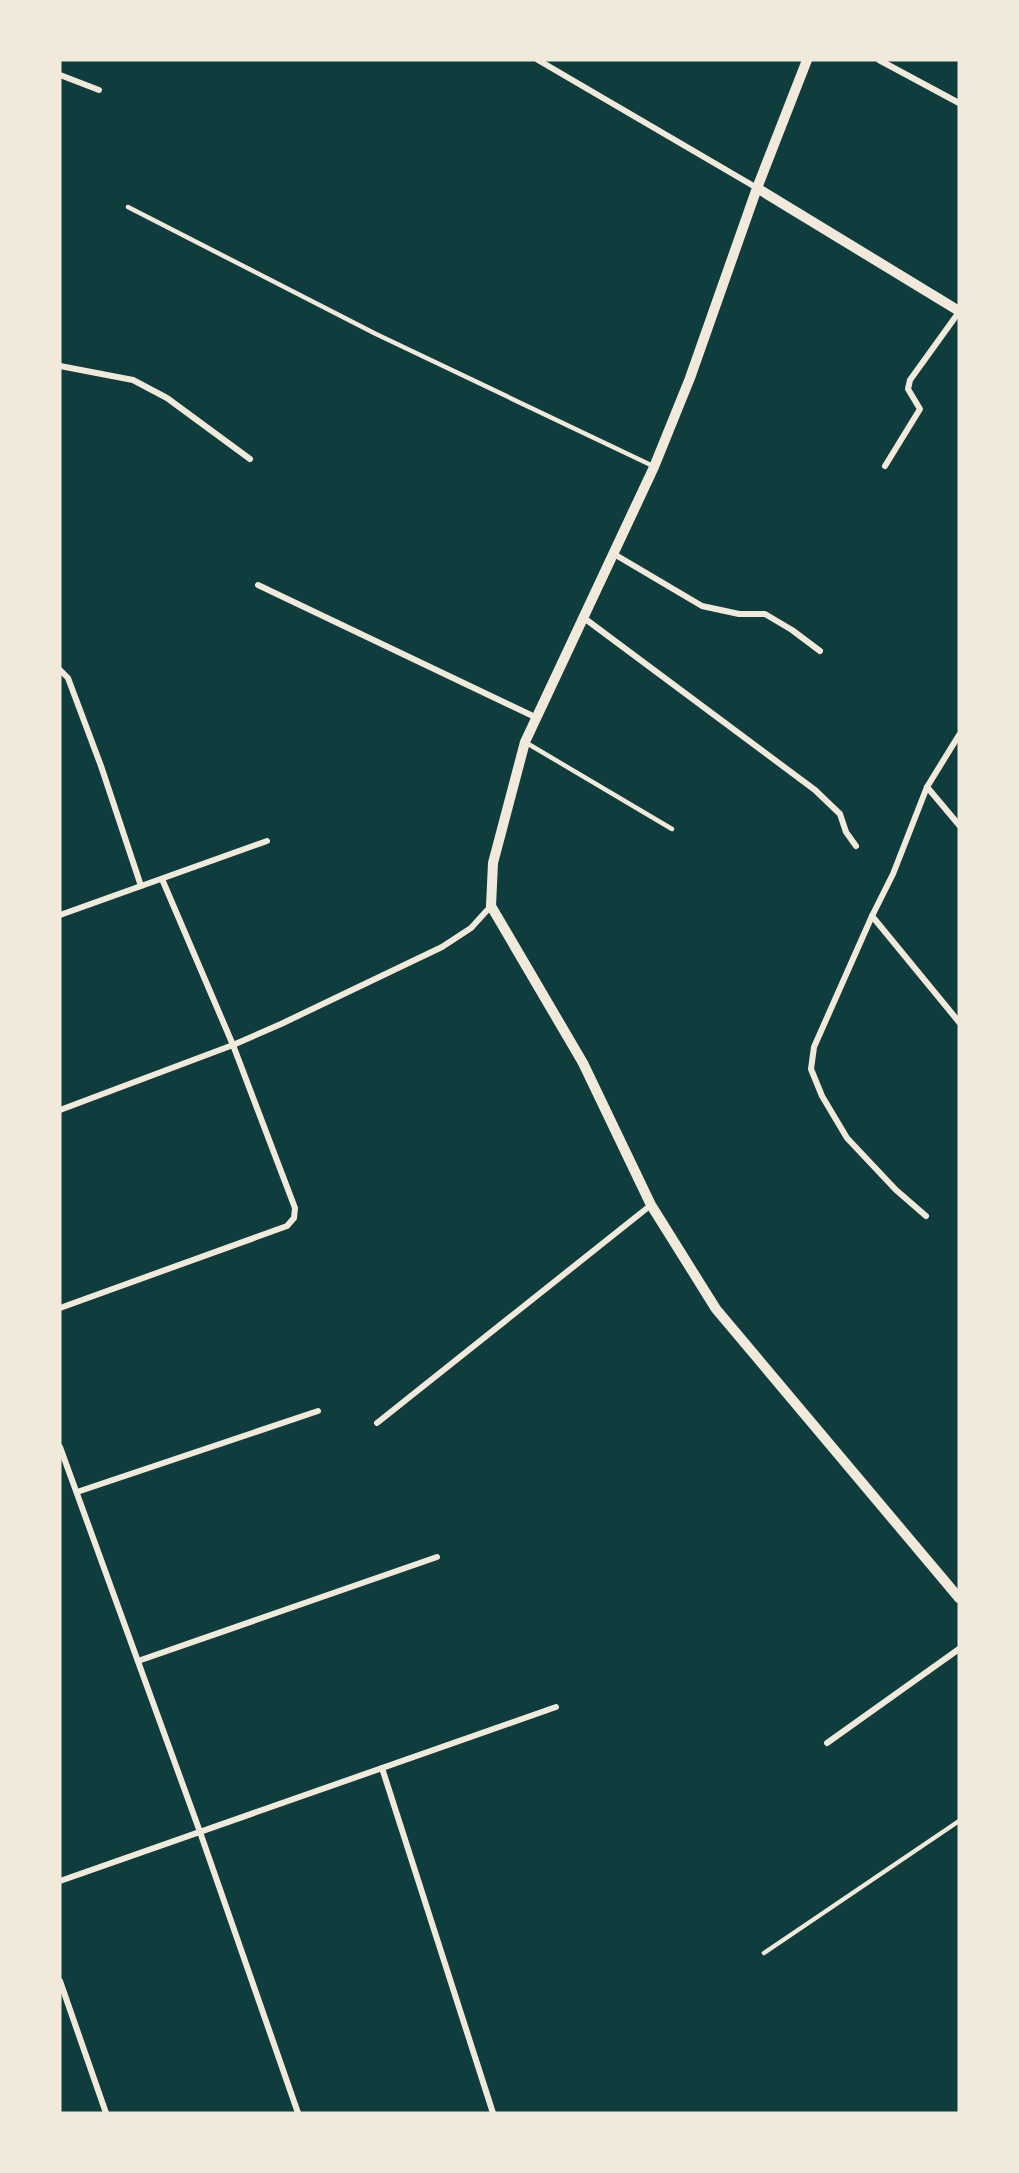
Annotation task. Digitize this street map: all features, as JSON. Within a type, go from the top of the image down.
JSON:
[{"type":"street","points":[[538,60],[757,188],[959,312],[910,380],[908,389],[920,410],[885,466]]},
{"type":"street","points":[[807,60],[757,188],[690,378],[654,467],[525,742],[493,863],[491,906],[583,1063],[651,1205],[716,1309],[959,1598]]},
{"type":"street","points":[[879,60],[959,103]]},
{"type":"street","points":[[60,75],[99,90]]},
{"type":"street","points":[[60,366],[133,380],[167,398],[250,459]]},
{"type":"street","points":[[614,554],[702,606],[739,614],[765,614],[820,651]]},
{"type":"street","points":[[258,585],[535,717]]},
{"type":"street","points":[[584,618],[815,790],[840,814],[846,832],[856,846]]},
{"type":"street","points":[[60,670],[68,678],[101,765],[141,886]]},
{"type":"street","points":[[926,1216],[847,1138],[822,1096],[811,1069],[814,1047],[893,874],[927,787],[959,735]]},
{"type":"street","points":[[927,787],[959,825]]},
{"type":"street","points":[[60,915],[267,842]]},
{"type":"street","points":[[60,1308],[287,1227],[294,1218],[295,1208],[233,1045],[162,879]]},
{"type":"street","points":[[60,1110],[233,1045],[442,947],[471,928],[491,906]]},
{"type":"street","points":[[872,916],[959,1022]]},
{"type":"street","points":[[377,1424],[651,1205]]},
{"type":"street","points":[[76,1492],[318,1411]]},
{"type":"street","points":[[60,1447],[200,1832],[298,2113]]},
{"type":"street","points":[[138,1661],[437,1557]]},
{"type":"street","points":[[826,1743],[959,1648]]},
{"type":"street","points":[[60,1881],[556,1707]]},
{"type":"street","points":[[382,1768],[493,2113]]},
{"type":"street","points":[[60,1981],[106,2113]]},
{"type":"lane","points":[[128,207],[376,334],[654,467]]},
{"type":"lane","points":[[525,742],[672,829]]},
{"type":"lane","points":[[764,1953],[959,1821]]}]
